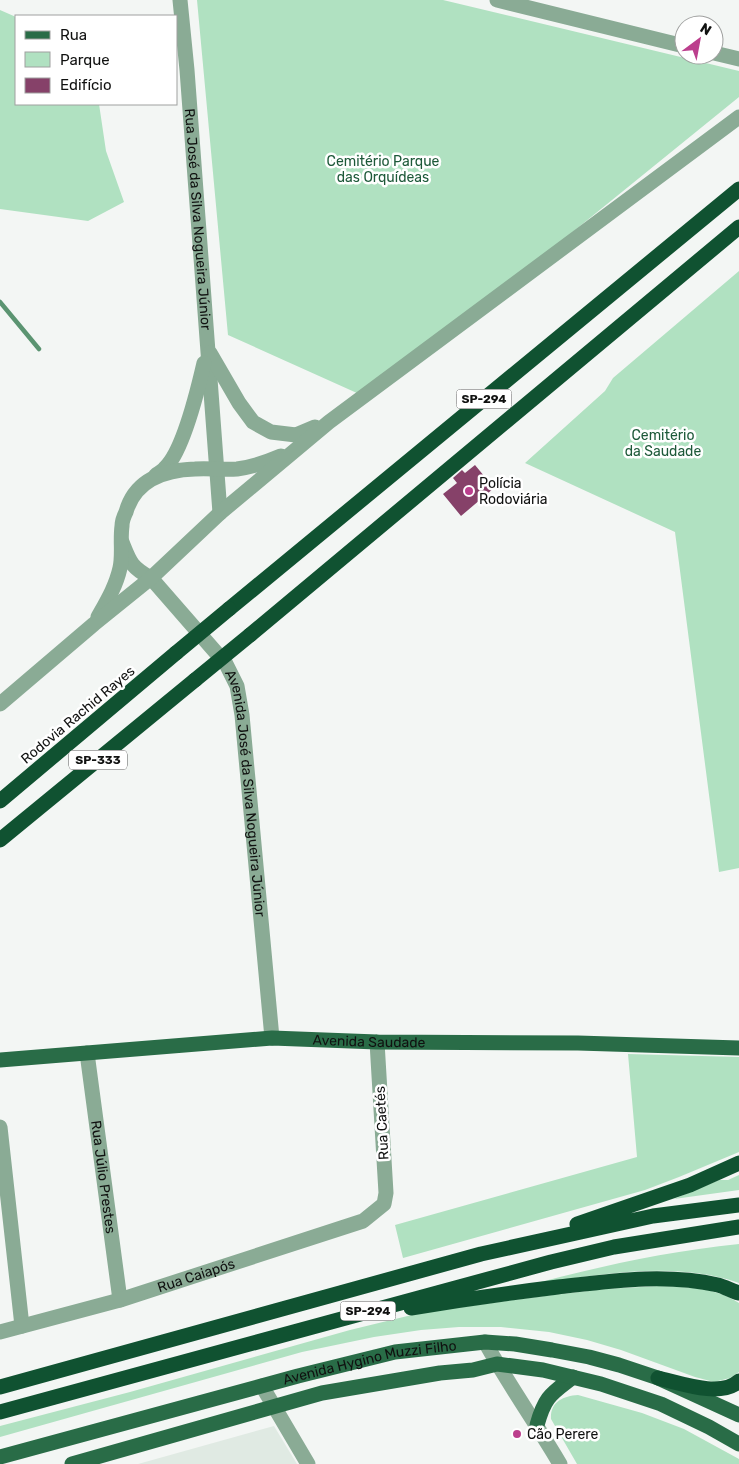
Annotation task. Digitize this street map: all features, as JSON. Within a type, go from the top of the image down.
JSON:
[{"type":"highway","name":"SP-294","points":[[176,653],[739,189]]},
{"type":"highway","name":"SP-294","points":[[196,680],[739,227]]},
{"type":"highway","name":"Rodovia Rachid Rayes","points":[[0,801],[176,653]]},
{"type":"highway","name":"SP-333","points":[[0,840],[196,680]]},
{"type":"highway","points":[[481,1254],[690,1185],[739,1163]]},
{"type":"highway","name":"SP-294","points":[[0,1387],[481,1254],[653,1216],[739,1204]]},
{"type":"highway","name":"SP-294","points":[[0,1412],[551,1262],[614,1247],[739,1227]]},
{"type":"highway","points":[[323,1323],[486,1296],[622,1280],[686,1280],[719,1286],[739,1293]]},
{"type":"highway","points":[[658,1378],[705,1388],[720,1389],[736,1384],[739,1381]]},
{"type":"main road","name":"Avenida Saudade","points":[[0,1060],[272,1038],[377,1042],[578,1043],[739,1048]]},
{"type":"main road","name":"Avenida Hygino Muzzi Filho","points":[[0,1458],[262,1386],[395,1352],[485,1342],[515,1344],[589,1357],[619,1365],[658,1378],[739,1415]]},
{"type":"main road","name":"Avenida Hygino Muzzi Filho","points":[[72,1464],[322,1393],[440,1373],[473,1370],[497,1364],[543,1370],[601,1384],[661,1404],[709,1426],[739,1444]]},
{"type":"main road","points":[[537,1425],[542,1407],[550,1395],[573,1377]]},
{"type":"street","name":"Rua José da Silva Nogueira Júnior","points":[[180,0],[188,70],[215,469],[220,513]]},
{"type":"street","points":[[497,0],[674,44]]},
{"type":"street","points":[[724,55],[739,59]]},
{"type":"street","points":[[0,704],[151,578],[220,513],[329,422],[739,117]]},
{"type":"street","name":"Rua José da Silva Nogueira Júnior","points":[[94,624],[112,592],[120,568],[122,525],[128,503],[133,495],[150,479],[166,468],[174,455],[190,414],[208,350]]},
{"type":"street","points":[[208,350],[239,403],[254,422],[271,432],[296,435],[329,422]]},
{"type":"street","points":[[150,479],[177,471],[194,469],[236,469],[266,462],[292,452]]},
{"type":"street","name":"Avenida José da Silva Nogueira Júnior","points":[[122,542],[131,564],[138,571],[151,578],[226,664],[237,686],[272,1038]]},
{"type":"street","name":"Rua Caetés","points":[[377,1042],[386,1193],[384,1204]]},
{"type":"street","name":"Rua Júlio Prestes","points":[[86,1053],[120,1300]]},
{"type":"street","points":[[0,1127],[22,1326]]},
{"type":"street","name":"Rua Caiapós","points":[[0,1332],[120,1300],[363,1221],[384,1204]]},
{"type":"street","points":[[485,1342],[560,1464]]},
{"type":"street","points":[[262,1386],[308,1464]]},
{"type":"shaded area","points":[[274,1426],[297,1464],[138,1464]]},
{"type":"green space","name":"Cemitério Parque das Orquídeas","points":[[197,0],[443,0],[674,55],[674,65],[714,65],[739,71],[739,97],[368,398],[228,335]]},
{"type":"green space","points":[[0,10],[15,17],[15,105],[99,105],[106,151],[124,202],[88,221],[0,209]]},
{"type":"green space","name":"Cemitério da Saudade","points":[[739,271],[739,868],[719,872],[675,532],[525,463],[605,391],[613,378]]},
{"type":"green space","points":[[628,1054],[739,1057],[739,1152],[645,1190],[403,1258],[395,1225],[637,1157]]},
{"type":"green space","points":[[739,1175],[739,1190],[674,1199],[719,1180],[728,1180]]},
{"type":"green space","points":[[739,1244],[739,1283],[714,1276],[662,1271],[610,1274],[533,1284],[635,1260]]},
{"type":"green space","points":[[659,1286],[710,1291],[739,1303],[739,1372],[730,1378],[714,1382],[621,1350],[549,1332],[501,1327],[459,1327],[421,1330],[374,1337],[302,1352],[0,1437],[0,1426],[130,1392],[350,1330],[424,1312],[605,1289]]},
{"type":"green space","points":[[578,1395],[642,1413],[684,1429],[739,1459],[739,1464],[577,1464],[551,1419],[551,1413],[558,1401]]},
{"type":"building","name":"Polícia Rodoviária","points":[[475,465],[494,488],[461,516],[443,494],[457,483],[453,478],[462,470],[465,473]]},
{"type":"waterway","points":[[0,302],[39,349]]},
{"type":"place","name":"Polícia Rodoviária","points":[[469,491]]},
{"type":"place","name":"Cão Perere","points":[[517,1434]]}]
